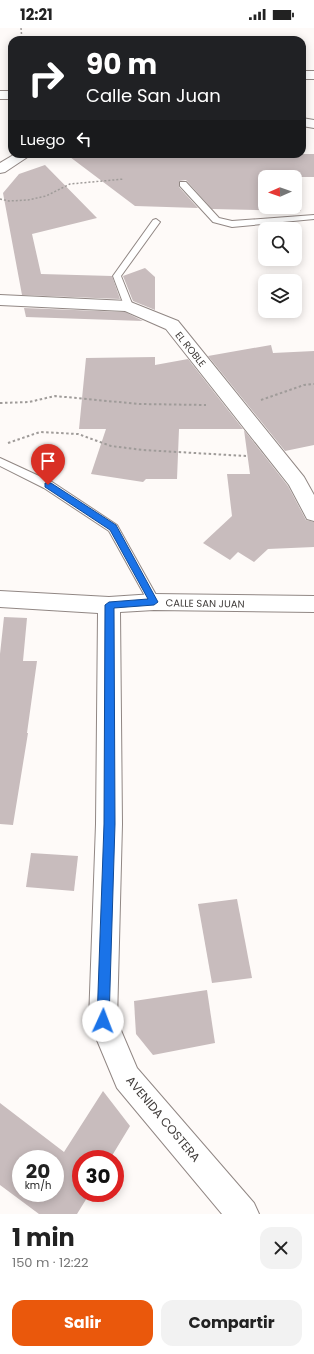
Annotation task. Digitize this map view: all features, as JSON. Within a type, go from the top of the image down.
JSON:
[{"type":"street","points":[[0,169],[18,158]]},
{"type":"street","name":"EL ROBLE","points":[[0,300],[128,306],[172,325],[297,482],[314,514]]},
{"type":"street","name":"CALLE SAN JUAN","points":[[0,599],[109,605],[154,602],[314,604]]},
{"type":"street","name":"AVENIDA COSTERA","points":[[109,605],[109,824],[103,1021],[127,1078],[243,1214]]},
{"type":"lane","points":[[182,184],[216,220],[232,224],[314,217]]},
{"type":"lane","points":[[128,306],[117,276],[156,222]]},
{"type":"lane","points":[[0,462],[48,485],[113,528],[154,602]]},
{"type":"path","points":[[0,199],[9,201],[28,200],[46,196],[70,184],[124,179]]},
{"type":"path","points":[[0,403],[29,402],[55,396],[179,406],[236,405],[250,403],[304,385],[314,384]]},
{"type":"path","points":[[5,444],[40,432],[78,434],[111,446],[143,450],[239,456],[277,456]]},
{"type":"building","points":[[306,154],[314,154],[314,177],[302,177],[302,170],[258,170],[258,210],[212,209],[186,180],[179,181],[179,187],[198,208],[135,206],[71,158],[306,158]]},
{"type":"building","points":[[45,165],[97,218],[32,234],[41,274],[112,276],[120,299],[22,295],[3,193],[19,174]]},
{"type":"building","points":[[145,268],[155,277],[155,310],[133,301],[123,276]]},
{"type":"building","points":[[24,308],[125,312],[143,321],[26,317]]},
{"type":"building","points":[[271,345],[273,353],[314,351],[314,445],[285,451],[208,356]]},
{"type":"building","points":[[155,357],[155,365],[188,359],[243,429],[179,429],[177,479],[146,479],[143,482],[91,474],[106,429],[79,429],[86,358]]},
{"type":"building","points":[[244,430],[288,486],[306,520],[314,522],[314,547],[268,549],[254,562],[238,552],[230,560],[203,543],[232,516],[227,474],[250,474]]},
{"type":"building","points":[[4,617],[27,618],[23,661],[37,661],[28,733],[13,825],[0,824],[0,654]]},
{"type":"building","points":[[31,853],[78,856],[74,891],[26,887]]},
{"type":"building","points":[[237,899],[252,978],[212,983],[198,904]]},
{"type":"building","points":[[207,990],[215,1043],[153,1055],[136,1034],[134,1001]]},
{"type":"building","points":[[103,1091],[130,1126],[115,1150],[72,1150],[72,1202],[84,1202],[77,1214],[39,1214],[23,1202],[64,1202],[64,1152]]},
{"type":"building","points":[[0,1103],[61,1150],[12,1150],[12,1194],[0,1185]]},
{"type":"route","points":[[48,485],[113,528],[154,602],[109,605],[109,824],[103,1021]]}]
